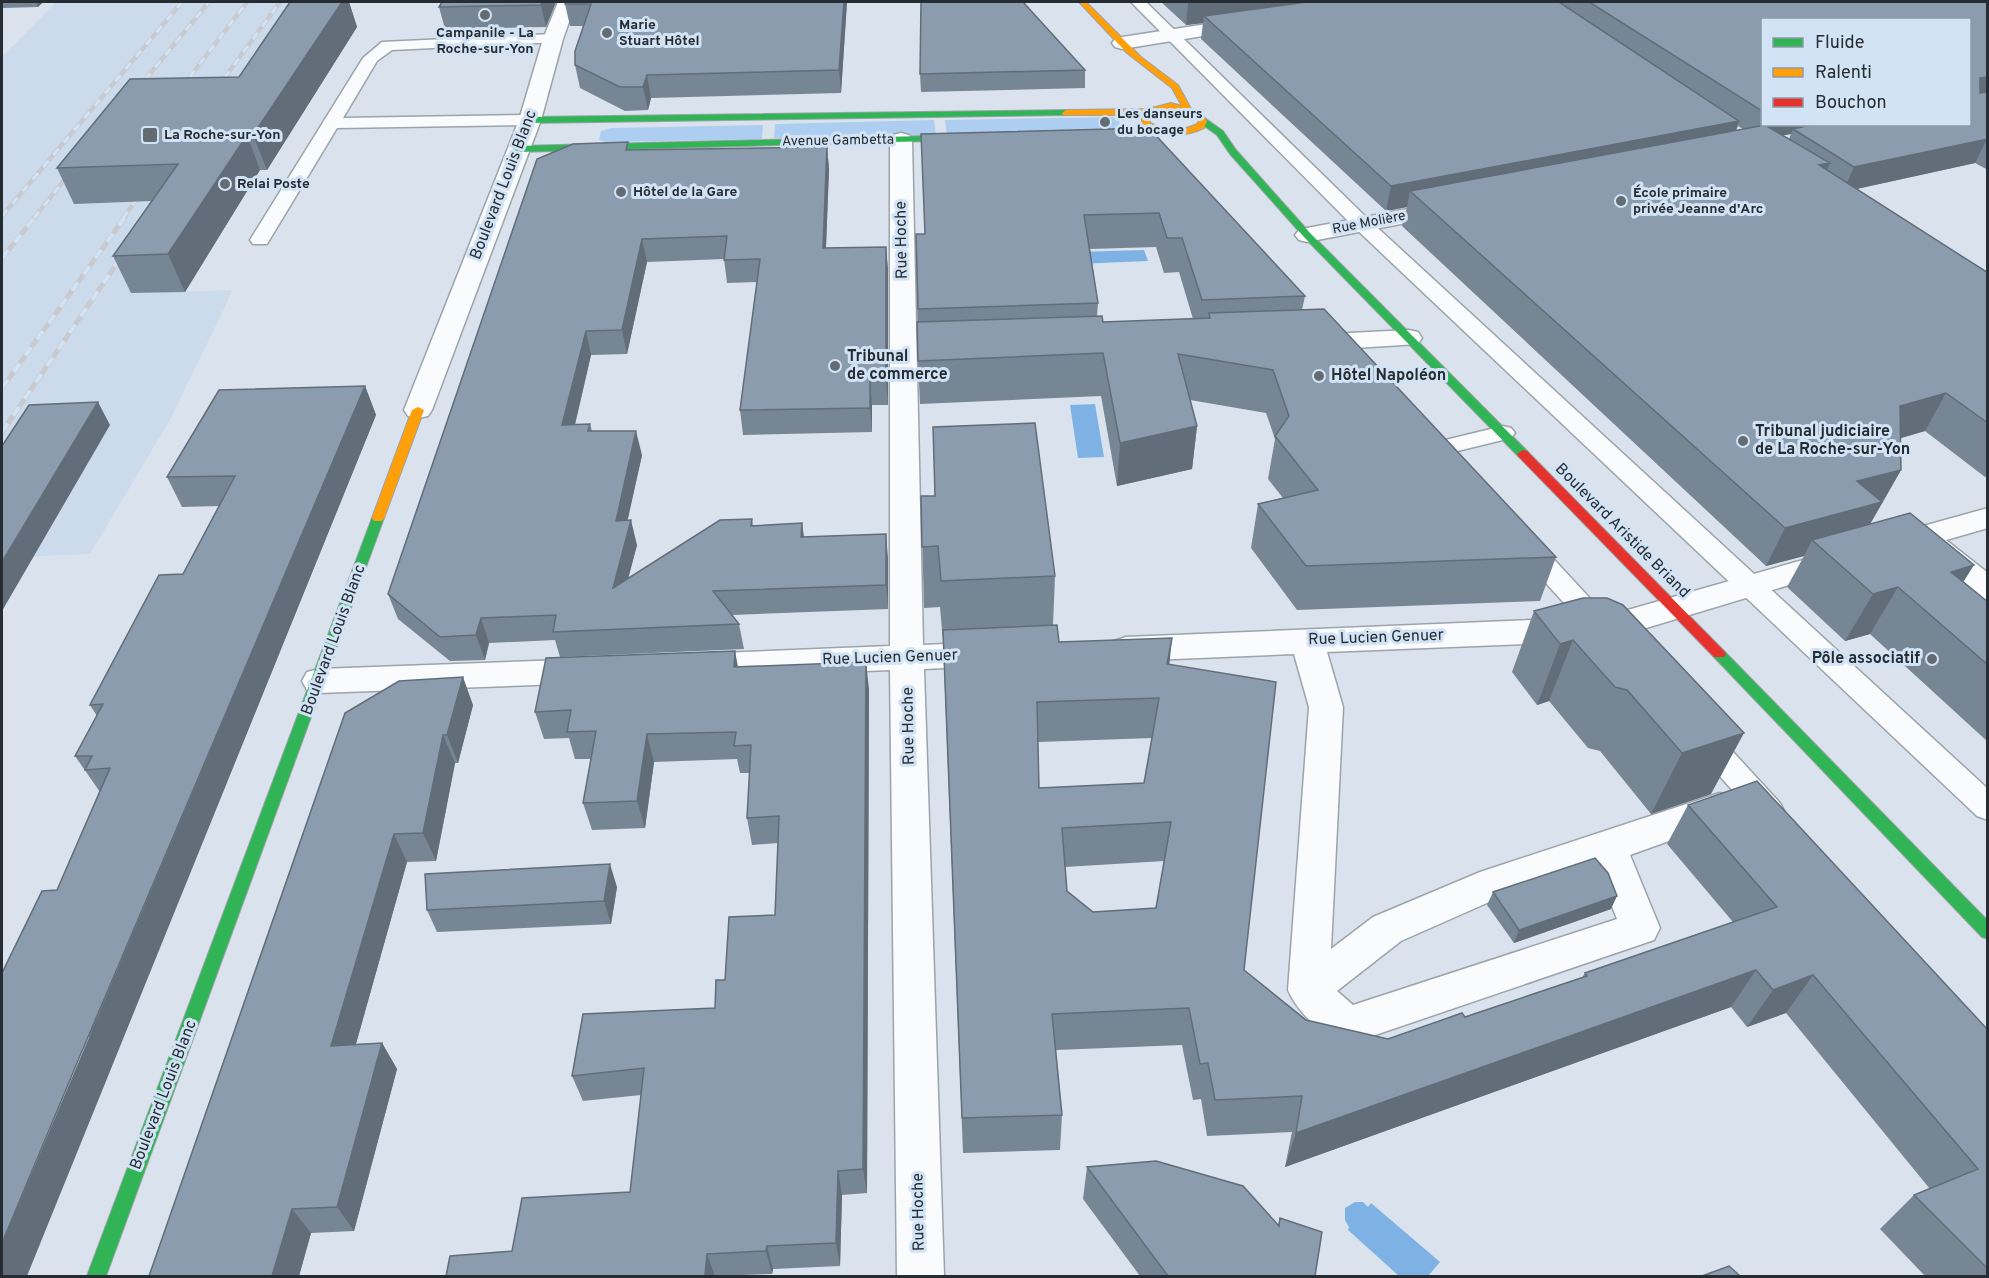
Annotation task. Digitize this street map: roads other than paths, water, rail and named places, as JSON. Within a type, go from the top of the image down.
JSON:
[{"type":"street","name":"Boulevard Louis Blanc","points":[[96,1276],[418,410],[530,120],[553,39],[567,2]]},
{"type":"street","points":[[1082,2],[1147,66],[1168,78],[1181,92],[1188,109]]},
{"type":"street","points":[[1122,43],[1269,21]]},
{"type":"street","points":[[1147,66],[1151,110],[1144,115],[1146,124],[1144,133],[1178,133],[1196,129],[1203,122]]},
{"type":"street","name":"Avenue Gambetta","points":[[530,120],[1151,110],[1171,106],[1188,109]]},
{"type":"street","name":"Boulevard Aristide Briand","points":[[1188,109],[1197,113],[1203,122],[1220,133],[1233,152],[1307,235],[1674,607],[1988,932]]},
{"type":"street","points":[[1178,133],[1233,152]]},
{"type":"street","name":"Avenue Gambetta","points":[[517,149],[981,138]]},
{"type":"street","name":"Rue Hoche","points":[[901,140],[915,354],[907,658],[921,1276]]},
{"type":"street","name":"Rue Molière","points":[[1307,235],[1468,204]]},
{"type":"street","points":[[1290,343],[1330,333],[1409,338]]},
{"type":"street","name":"Rue Lucien Genuer","points":[[1095,650],[1603,629],[1746,585],[1988,518]]},
{"type":"street","points":[[1922,537],[1988,590]]},
{"type":"street","points":[[1307,641],[1326,707],[1308,990]]},
{"type":"street","name":"Rue Lucien Genuer","points":[[671,667],[1012,653]]},
{"type":"street","points":[[319,681],[624,669]]},
{"type":"street","points":[[1308,990],[1386,929],[1494,883],[1608,847],[1755,796]]},
{"type":"street","points":[[1308,990],[1346,1026],[1640,928],[1608,847]]},
{"type":"lane","points":[[1138,2],[1362,224],[1746,585],[1988,808]]},
{"type":"lane","points":[[260,240],[371,58],[388,45],[553,39]]},
{"type":"lane","points":[[331,123],[530,120]]},
{"type":"lane","points":[[1144,133],[1160,151]]},
{"type":"lane","points":[[1330,333],[1361,367]]},
{"type":"lane","points":[[1437,449],[1503,433]]},
{"type":"lane","points":[[1508,526],[1625,653]]},
{"type":"lane","points":[[1686,720],[1787,831]]},
{"type":"railway","points":[[2,216],[182,2]]},
{"type":"railway","points":[[135,92],[209,2]]},
{"type":"railway","points":[[180,90],[247,2]]},
{"type":"railway","points":[[215,91],[280,2]]},
{"type":"railway","points":[[34,218],[73,169]]},
{"type":"railway","points":[[123,218],[145,188]]},
{"type":"railway","points":[[2,258],[35,217]]},
{"type":"railway","points":[[2,388],[125,217]]},
{"type":"railway","points":[[2,432],[126,250]]},
{"type":"place","name":"Campanile - La Roche-sur-Yon","points":[[485,15]]},
{"type":"place","name":"Marie Stuart Hôtel","points":[[607,33]]},
{"type":"place","name":"Les danseurs du bocage","points":[[1105,122]]},
{"type":"place","name":"La Roche-sur-Yon","points":[[150,135]]},
{"type":"place","name":"Relai Poste","points":[[225,184]]},
{"type":"place","name":"Hôtel de la Gare","points":[[621,192]]},
{"type":"place","name":"École primaire privée Jeanne d'Arc","points":[[1621,201]]},
{"type":"place","name":"Tribunal de commerce","points":[[835,366]]},
{"type":"place","name":"Hôtel Napoléon","points":[[1319,376]]},
{"type":"place","name":"Tribunal judiciaire de La Roche-sur-Yon","points":[[1743,441]]},
{"type":"place","name":"Pôle associatif","points":[[1932,659]]}]
